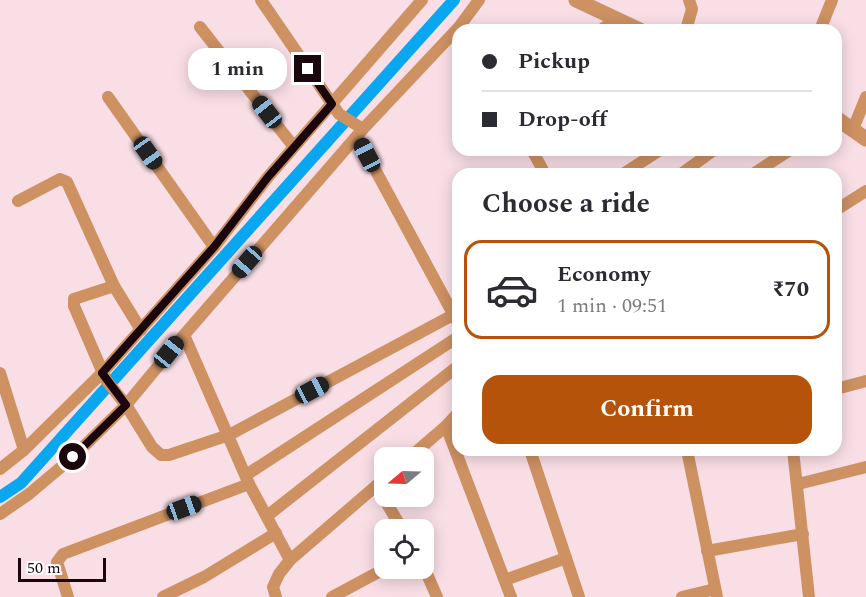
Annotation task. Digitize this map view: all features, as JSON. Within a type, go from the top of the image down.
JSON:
[{"type":"street","points":[[261,0],[339,114],[358,130],[452,313]]},
{"type":"street","points":[[0,469],[104,377],[141,330],[214,247],[268,177],[422,0]]},
{"type":"street","points":[[463,24],[478,0]]},
{"type":"street","points":[[576,0],[625,24]]},
{"type":"street","points":[[688,24],[692,9],[689,0]]},
{"type":"street","points":[[822,24],[832,0]]},
{"type":"street","points":[[609,24],[615,20]]},
{"type":"street","points":[[200,27],[294,147]]},
{"type":"street","points":[[0,514],[29,494],[73,457],[184,334],[358,130],[452,36]]},
{"type":"street","points":[[108,97],[214,247]]},
{"type":"street","points":[[853,129],[866,97]]},
{"type":"street","points":[[842,123],[866,139]]},
{"type":"street","points":[[632,168],[651,156]]},
{"type":"street","points":[[689,168],[706,156]]},
{"type":"street","points":[[762,168],[781,156]]},
{"type":"street","points":[[18,201],[60,179],[67,182],[114,286],[141,330]]},
{"type":"street","points":[[842,206],[866,191]]},
{"type":"street","points":[[114,286],[74,299],[74,306],[104,377],[152,447],[160,455],[169,455],[229,435],[452,321]]},
{"type":"street","points":[[184,334],[248,479],[290,560]]},
{"type":"street","points":[[68,597],[57,562],[63,554],[248,479],[452,341]]},
{"type":"street","points":[[267,516],[452,371]]},
{"type":"street","points":[[0,373],[24,450]]},
{"type":"street","points":[[842,387],[866,381]]},
{"type":"street","points":[[422,447],[452,419]]},
{"type":"street","points":[[446,426],[452,442]]},
{"type":"street","points":[[457,456],[511,597]]},
{"type":"street","points":[[532,456],[579,597]]},
{"type":"street","points":[[682,597],[716,593],[688,456]]},
{"type":"street","points":[[794,456],[809,597]]},
{"type":"street","points":[[798,484],[866,467]]},
{"type":"street","points":[[276,597],[273,587],[279,574],[290,560],[374,488]]},
{"type":"street","points":[[163,597],[204,577],[276,533]]},
{"type":"street","points":[[707,551],[803,534]]},
{"type":"street","points":[[505,580],[566,558]]},
{"type":"street","points":[[332,597],[374,574]]},
{"type":"street","points":[[429,579],[437,597]]},
{"type":"waterway","points":[[0,497],[21,483],[454,0]]},
{"type":"route","points":[[73,457],[126,405],[102,373],[187,279],[268,177],[332,104],[308,69]]}]
